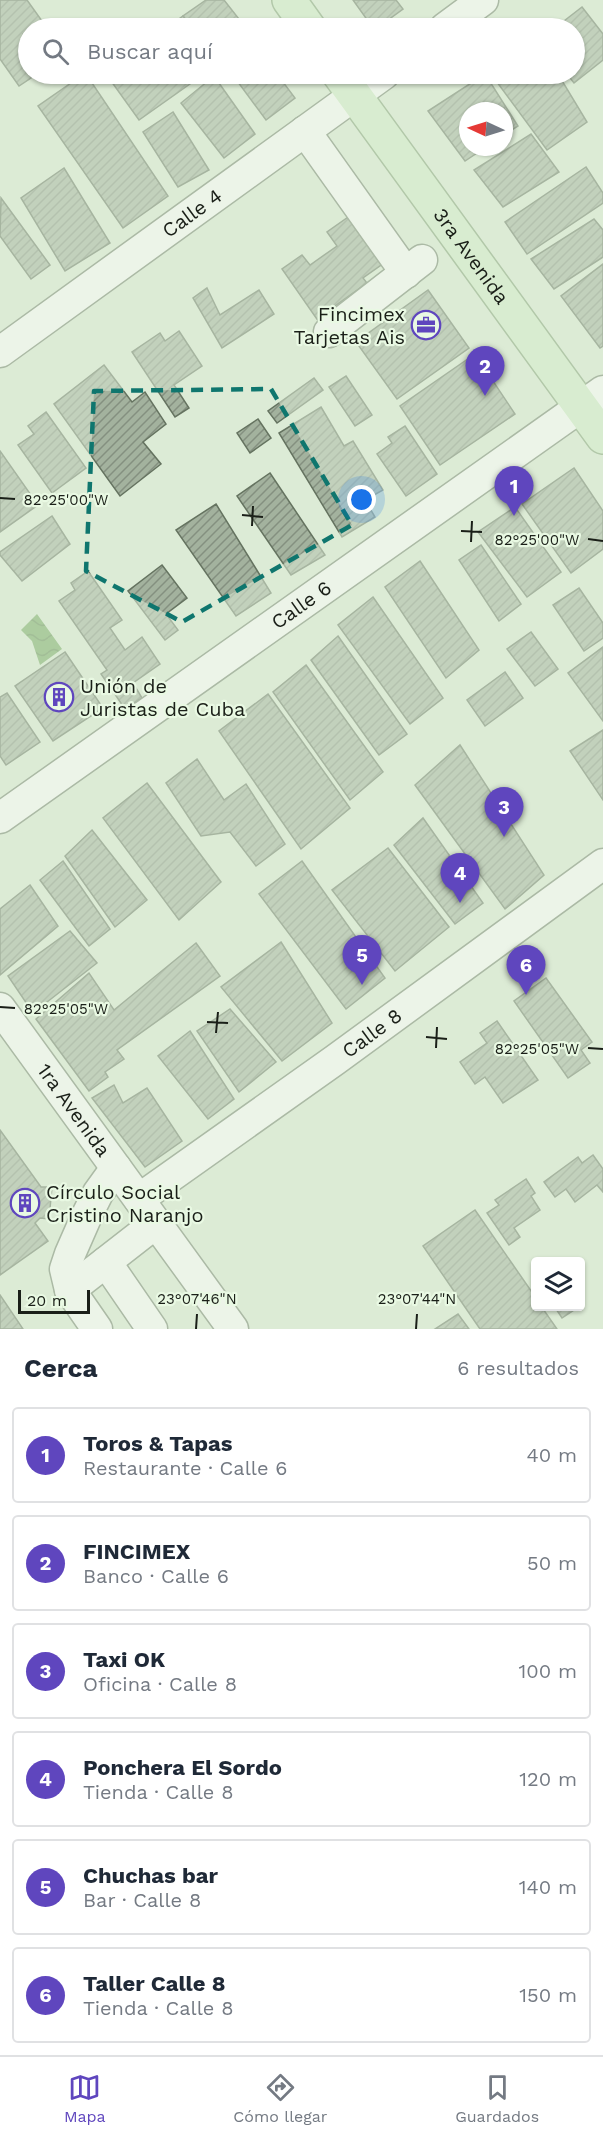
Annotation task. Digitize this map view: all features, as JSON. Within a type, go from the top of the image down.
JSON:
[{"type":"main road","points":[[289,0],[302,18]]},
{"type":"main road","name":"3ra Avenida","points":[[346,85],[592,399],[603,437]]},
{"type":"street","points":[[459,18],[483,0]]},
{"type":"street","name":"Calle 4","points":[[0,352],[305,131],[346,85]]},
{"type":"street","points":[[305,131],[414,266],[329,332]]},
{"type":"street","name":"Calle 6","points":[[0,818],[592,399]]},
{"type":"street","name":"Calle 8","points":[[70,1290],[106,1262],[148,1211],[335,1060],[603,864]]},
{"type":"street","name":"1ra Avenida","points":[[0,1008],[233,1329]]},
{"type":"street","points":[[97,1329],[70,1290],[65,1269],[98,1193],[116,1168]]},
{"type":"street","points":[[106,1262],[152,1329]]},
{"type":"highlighted area","points":[[271,389],[352,525],[182,622],[86,571],[94,391]]},
{"type":"water","points":[[37,614],[62,649],[40,665],[32,641],[21,630]]},
{"type":"building","points":[[0,0],[27,0],[40,18],[18,18],[18,84],[22,84],[19,86],[0,59]]},
{"type":"building","points":[[206,0],[224,0],[238,18],[184,18],[183,16]]},
{"type":"building","points":[[353,0],[396,0],[403,9],[391,18],[366,18]]},
{"type":"building","points":[[582,7],[603,34],[603,60],[585,74],[585,18],[568,18]]},
{"type":"building","points":[[70,84],[93,84],[168,196],[123,228],[38,106]]},
{"type":"building","points":[[113,84],[190,84],[139,120]]},
{"type":"building","points":[[204,84],[220,84],[255,134],[224,158],[181,103]]},
{"type":"building","points":[[239,84],[284,84],[295,98],[266,120]]},
{"type":"building","points":[[470,84],[491,84],[503,102],[459,102],[459,153],[428,111]]},
{"type":"building","points":[[498,84],[564,84],[587,122],[547,150]]},
{"type":"building","points":[[173,112],[209,170],[178,187],[143,132]]},
{"type":"building","points":[[513,118],[518,126],[513,129]]},
{"type":"building","points":[[531,134],[559,172],[503,207],[474,170],[496,156],[513,156],[513,145]]},
{"type":"building","points":[[461,156],[472,156],[465,161]]},
{"type":"building","points":[[586,167],[603,193],[603,203],[527,254],[505,222]]},
{"type":"building","points":[[64,168],[110,243],[65,271],[21,198]]},
{"type":"building","points":[[1,198],[50,265],[31,279],[0,236]]},
{"type":"building","points":[[351,215],[384,263],[363,278],[367,283],[335,306],[339,312],[321,325],[282,269],[302,255],[310,265],[337,246],[327,232]]},
{"type":"building","points":[[594,219],[603,230],[603,257],[554,289],[531,259]]},
{"type":"building","points":[[603,264],[603,346],[600,348],[561,296]]},
{"type":"building","points":[[207,288],[220,315],[259,290],[274,314],[222,348],[193,298]]},
{"type":"building","points":[[428,290],[469,348],[397,399],[356,342]]},
{"type":"building","points":[[179,331],[202,366],[174,385],[189,408],[175,417],[132,352],[160,333],[165,341]]},
{"type":"building","points":[[475,354],[515,414],[440,465],[400,406]]},
{"type":"building","points":[[104,365],[132,402],[145,392],[166,424],[143,442],[161,464],[120,496],[54,404]]},
{"type":"building","points":[[346,376],[372,415],[355,426],[329,387]]},
{"type":"building","points":[[314,378],[323,390],[277,423],[268,411]]},
{"type":"building","points":[[321,407],[344,446],[353,441],[383,490],[365,500],[375,517],[342,537],[279,433]]},
{"type":"building","points":[[46,412],[86,468],[52,493],[18,445],[34,434],[28,426]]},
{"type":"building","points":[[258,419],[271,438],[250,453],[237,433]]},
{"type":"building","points":[[405,426],[437,474],[406,496],[377,454],[392,443],[388,437]]},
{"type":"building","points":[[0,451],[38,505],[0,532]]},
{"type":"building","points":[[574,468],[603,511],[603,549],[571,573],[522,504]]},
{"type":"building","points":[[270,473],[325,555],[291,575],[237,496]]},
{"type":"building","points":[[216,504],[271,593],[236,616],[176,530]]},
{"type":"building","points":[[515,507],[561,572],[527,597],[478,532]]},
{"type":"building","points":[[52,516],[70,544],[22,581],[0,555],[0,552]]},
{"type":"building","points":[[481,545],[521,604],[499,621],[459,560]]},
{"type":"building","points":[[420,561],[479,650],[446,678],[385,587]]},
{"type":"building","points":[[162,565],[187,598],[166,614],[178,630],[165,640],[128,591]]},
{"type":"building","points":[[88,571],[122,620],[110,628],[125,650],[142,637],[160,664],[133,683],[142,698],[125,709],[101,674],[107,670],[59,601],[75,590],[71,583]]},
{"type":"building","points":[[579,588],[603,623],[603,638],[584,651],[553,605]]},
{"type":"building","points":[[373,597],[443,698],[410,724],[338,625]]},
{"type":"building","points":[[531,632],[558,669],[535,686],[507,649]]},
{"type":"building","points":[[338,636],[407,734],[379,755],[311,660]]},
{"type":"building","points":[[603,647],[603,721],[568,673]]},
{"type":"building","name":"Unión de Juristas de Cuba","points":[[65,652],[103,708],[53,741],[15,686]]},
{"type":"building","points":[[306,665],[383,772],[350,800],[273,692]]},
{"type":"building","points":[[505,672],[523,698],[485,726],[467,700]]},
{"type":"building","points":[[7,693],[40,742],[6,765],[0,756],[0,697]]},
{"type":"building","points":[[268,694],[350,808],[301,849],[219,731]]},
{"type":"building","points":[[603,730],[603,800],[570,751]]},
{"type":"building","points":[[460,745],[544,875],[505,909],[415,785]]},
{"type":"building","points":[[197,759],[224,800],[246,784],[285,844],[256,866],[230,832],[201,836],[166,783]]},
{"type":"building","points":[[147,783],[221,882],[179,920],[103,818]]},
{"type":"building","points":[[423,818],[483,903],[455,924],[394,845]]},
{"type":"building","points":[[92,830],[147,900],[115,927],[65,856]]},
{"type":"building","points":[[388,848],[449,927],[395,971],[332,890]]},
{"type":"building","points":[[63,861],[110,929],[89,946],[40,880]]},
{"type":"building","points":[[302,861],[385,978],[346,1009],[259,894]]},
{"type":"building","points":[[30,885],[58,926],[0,975],[0,909]]},
{"type":"building","points":[[70,931],[97,963],[33,1013],[8,976]]},
{"type":"building","points":[[281,942],[332,1023],[282,1061],[221,987]]},
{"type":"building","points":[[196,943],[220,976],[117,1050],[124,1059],[105,1072],[108,1077],[89,1091],[36,1019],[89,973],[114,1010]]},
{"type":"building","points":[[546,978],[592,1042],[581,1050],[590,1063],[568,1078],[514,1001]]},
{"type":"building","points":[[230,1009],[276,1062],[239,1092],[197,1031]]},
{"type":"building","points":[[497,1021],[538,1080],[503,1103],[485,1077],[475,1084],[460,1062],[487,1043],[480,1033]]},
{"type":"building","points":[[190,1031],[234,1099],[208,1119],[158,1056]]},
{"type":"building","points":[[114,1085],[123,1103],[147,1088],[182,1141],[145,1167],[92,1098]]},
{"type":"building","name":"Círculo Social Cristino Naranjo","points":[[0,1130],[41,1187],[52,1187],[49,1219],[40,1218],[35,1223],[48,1241],[0,1275]]},
{"type":"building","points":[[593,1155],[603,1169],[603,1192],[597,1185],[575,1202],[566,1189],[555,1197],[544,1182],[578,1157],[582,1163]]},
{"type":"building","points":[[526,1179],[535,1193],[531,1196],[540,1210],[514,1228],[520,1237],[509,1245],[487,1213],[499,1205],[495,1200]]},
{"type":"building","points":[[475,1210],[531,1291],[531,1311],[544,1311],[557,1329],[480,1329],[423,1246]]},
{"type":"building","points":[[0,1295],[23,1329],[0,1329]]},
{"type":"building","points":[[557,1311],[572,1311],[562,1318]]},
{"type":"building","points":[[458,1314],[469,1329],[435,1329]]},
{"type":"place","name":"Fincimex Tarjetas Ais","points":[[426,325]]},
{"type":"place","name":"FINCIMEX","points":[[485,396]]},
{"type":"place","name":"Toros & Tapas","points":[[514,516]]},
{"type":"place","name":"Unión de Juristas de Cuba","points":[[59,697]]},
{"type":"place","name":"Taxi OK","points":[[504,837]]},
{"type":"place","name":"Ponchera El Sordo","points":[[460,903]]},
{"type":"place","name":"Chuchas bar","points":[[362,985]]},
{"type":"place","name":"Taller Calle 8","points":[[526,995]]},
{"type":"place","name":"Círculo Social Cristino Naranjo","points":[[25,1203]]}]
